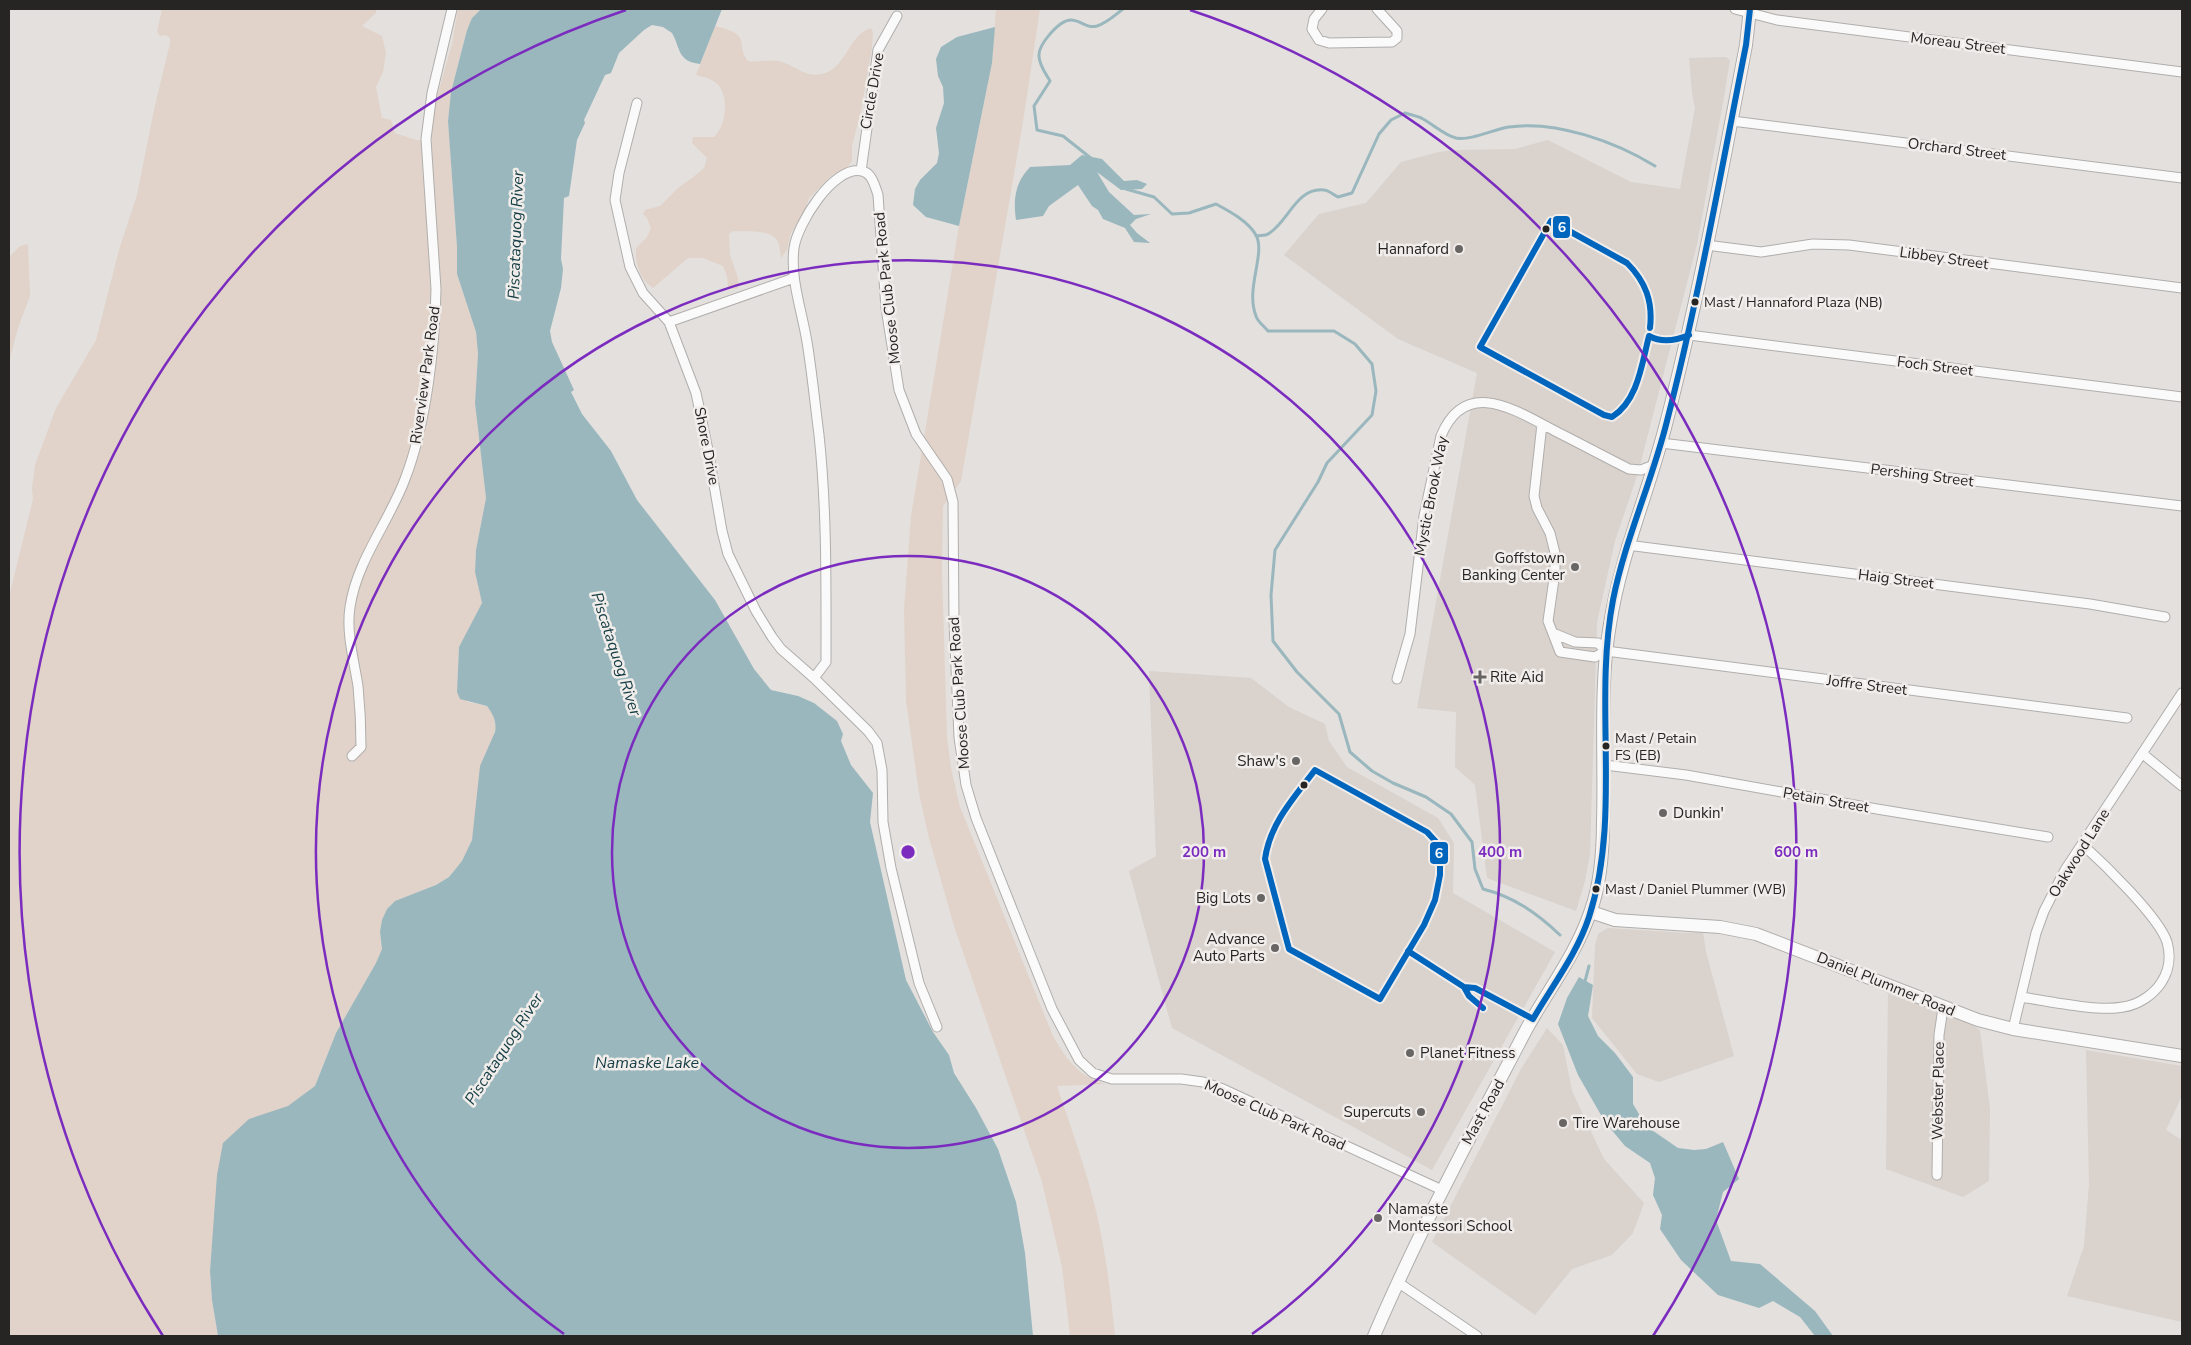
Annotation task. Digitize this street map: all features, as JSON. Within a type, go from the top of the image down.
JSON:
[{"type":"main road","name":"Mast Road","points":[[1374,1336],[1442,1190],[1526,1032],[1575,946],[1591,912],[1601,867],[1603,848],[1606,651],[1613,601],[1627,545],[1661,443],[1688,335],[1732,120],[1750,11]]},
{"type":"main road","name":"Daniel Plummer Road","points":[[1591,912],[1614,920],[1720,927],[1756,934],[1942,1008],[1978,1020],[2012,1029],[2182,1056]]},
{"type":"street","name":"Riverview Park Road","points":[[352,756],[361,747],[360,711],[349,608],[358,574],[405,481],[416,449],[423,415],[436,312],[426,139],[432,93],[452,9]]},
{"type":"street","points":[[1322,9],[1314,20],[1312,28],[1319,40],[1329,43],[1392,42],[1397,38],[1397,30],[1377,9]]},
{"type":"street","name":"Moreau Street","points":[[1735,9],[1750,11],[1777,20],[2182,72]]},
{"type":"street","name":"Circle Drive","points":[[861,171],[878,50],[897,16]]},
{"type":"street","points":[[637,103],[616,189],[617,211],[625,252],[634,277],[648,299],[669,322],[794,278]]},
{"type":"street","name":"Orchard Street","points":[[1732,120],[2182,178]]},
{"type":"street","points":[[861,171],[854,171],[839,178],[816,201],[809,211],[795,241],[794,278],[807,344],[824,483],[826,662],[814,678],[868,731],[877,744],[882,770],[885,840],[890,868],[918,983],[937,1027]]},
{"type":"street","name":"Moose Club Park Road","points":[[861,171],[871,178],[878,195],[886,308],[899,390],[916,434],[947,479],[953,502],[954,612],[958,714],[966,785],[976,818],[1052,1009],[1072,1049],[1086,1068],[1100,1076],[1112,1079],[1181,1078],[1203,1082],[1223,1089],[1442,1190]]},
{"type":"street","name":"Libbey Street","points":[[1706,245],[1761,252],[1813,244],[1842,244],[2182,288]]},
{"type":"street","name":"Shore Drive","points":[[669,322],[691,378],[701,414],[722,531],[728,554],[756,611],[772,637],[781,649],[814,678]]},
{"type":"street","name":"Foch Street","points":[[1688,335],[2182,397]]},
{"type":"street","name":"Mystic Brook Way","points":[[1397,679],[1410,634],[1424,516],[1444,428],[1456,413],[1464,407],[1483,402],[1507,406],[1628,469],[1641,470],[1654,465]]},
{"type":"street","points":[[1542,424],[1534,496],[1537,508],[1550,533],[1555,553],[1555,572],[1548,621],[1560,652],[1595,657],[1606,651],[1598,642],[1575,642],[1553,633]]},
{"type":"street","name":"Pershing Street","points":[[1661,443],[2182,506]]},
{"type":"street","name":"Haig Street","points":[[1627,545],[2081,603],[2165,617]]},
{"type":"street","name":"Joffre Street","points":[[1606,651],[2127,718]]},
{"type":"street","name":"Oakwood Lane","points":[[2012,1029],[2029,958],[2044,911],[2065,870],[2182,693]]},
{"type":"street","points":[[2143,754],[2182,786]]},
{"type":"street","name":"Petain Street","points":[[1605,765],[1686,775],[2048,837]]},
{"type":"street","points":[[2021,997],[2087,1006],[2122,1008],[2133,1005],[2151,994],[2165,977],[2169,954],[2167,942],[2162,933],[2143,908],[2104,864],[2082,844]]},
{"type":"street","name":"Webster Place","points":[[1937,1175],[1939,1035],[1942,1008]]},
{"type":"street","points":[[1399,1283],[1477,1336]]},
{"type":"shaded area","points":[[162,9],[376,9],[376,13],[362,26],[382,36],[386,53],[383,72],[376,87],[382,118],[391,120],[395,133],[416,140],[432,141],[432,114],[452,44],[458,9],[481,9],[472,18],[467,30],[451,92],[448,121],[457,247],[457,274],[476,332],[478,354],[475,403],[486,498],[476,550],[475,572],[482,603],[459,647],[457,692],[468,702],[487,706],[493,715],[496,726],[472,840],[462,861],[449,877],[436,885],[395,901],[387,909],[380,932],[382,949],[336,1033],[315,1086],[288,1107],[249,1119],[214,1229],[210,1271],[212,1300],[218,1336],[9,1336],[9,597],[33,499],[32,488],[35,465],[56,408],[96,340],[119,250],[137,195],[170,43],[170,38],[165,35],[160,36],[157,32]]},
{"type":"shaded area","points":[[996,9],[1040,9],[1023,122],[961,481],[943,506],[942,572],[947,737],[951,768],[960,807],[1053,1036],[1068,1060],[1080,1072],[1105,1084],[1057,1086],[1084,1166],[1097,1215],[1108,1275],[1115,1336],[1070,1336],[1062,1267],[1042,1182],[954,926],[929,838],[919,793],[906,701],[904,609],[911,516],[959,226],[992,63]]},
{"type":"shaded area","points":[[715,26],[736,33],[740,38],[744,55],[748,61],[778,61],[806,73],[816,75],[830,71],[837,66],[857,37],[871,28],[873,32],[872,48],[861,111],[852,146],[852,161],[846,169],[832,175],[809,198],[806,208],[790,235],[787,250],[781,258],[778,242],[770,235],[751,231],[733,231],[729,234],[730,255],[738,278],[738,288],[728,287],[727,276],[723,266],[703,258],[688,258],[653,288],[648,285],[639,271],[636,259],[636,248],[647,237],[651,228],[643,214],[645,210],[660,206],[679,187],[704,168],[707,158],[692,143],[693,137],[714,137],[722,125],[724,117],[725,101],[720,87],[711,80],[696,75]]},
{"type":"shaded area","points":[[1726,57],[1730,60],[1697,244],[1638,473],[1615,541],[1597,622],[1590,854],[1585,881],[1576,911],[1487,878],[1475,785],[1455,767],[1456,712],[1417,708],[1477,373],[1398,339],[1284,255],[1319,214],[1366,203],[1401,162],[1439,152],[1515,149],[1548,140],[1631,182],[1680,189],[1695,108],[1689,58]]},
{"type":"shaded area","points":[[28,244],[30,296],[18,328],[9,362],[9,257],[20,246]]},
{"type":"shaded area","points":[[1149,671],[1251,678],[1289,707],[1325,724],[1329,741],[1347,767],[1438,818],[1454,843],[1453,893],[1555,952],[1432,1170],[1172,1028],[1129,871],[1156,856]]},
{"type":"shaded area","points":[[1608,928],[1685,933],[1703,932],[1706,952],[1734,1056],[1659,1082],[1637,1074],[1592,1018],[1595,945],[1598,934]]},
{"type":"shaded area","points":[[1888,993],[1960,1018],[1980,1030],[1990,1109],[1989,1181],[1963,1197],[1886,1169]]},
{"type":"shaded area","points":[[1547,1028],[1563,1045],[1572,1091],[1604,1159],[1644,1203],[1633,1233],[1612,1255],[1572,1269],[1535,1315],[1432,1242],[1521,1069]]},
{"type":"shaded area","points":[[2086,1050],[2182,1066],[2182,1096],[2166,1130],[2182,1140],[2182,1322],[2067,1296],[2084,1246],[2089,1184]]},
{"type":"water","name":"Namaske Lake","points":[[481,9],[722,9],[700,64],[683,57],[672,33],[663,27],[652,25],[619,53],[611,73],[605,75],[577,140],[569,196],[564,198],[561,259],[563,269],[561,288],[550,331],[552,342],[574,390],[571,392],[582,414],[611,451],[637,500],[715,600],[754,669],[771,690],[798,696],[814,703],[837,721],[843,734],[841,741],[851,765],[873,793],[870,822],[906,980],[933,1032],[949,1055],[954,1073],[976,1108],[998,1149],[1016,1202],[1025,1253],[1033,1336],[218,1336],[212,1300],[210,1271],[217,1175],[223,1143],[249,1119],[288,1106],[315,1086],[336,1033],[382,949],[380,932],[382,920],[387,909],[395,901],[436,885],[449,877],[462,861],[472,840],[480,766],[495,732],[494,718],[487,706],[460,699],[457,692],[459,647],[482,603],[475,572],[476,550],[486,498],[475,403],[478,354],[476,332],[457,274],[457,247],[448,121],[451,92],[467,30],[472,18]]},
{"type":"water","points":[[995,27],[992,63],[959,226],[926,217],[913,205],[915,189],[920,180],[937,163],[939,153],[936,128],[944,103],[943,87],[938,76],[936,59],[941,47],[957,37]]},
{"type":"water","points":[[1082,155],[1102,159],[1124,181],[1137,180],[1147,184],[1142,189],[1121,190],[1097,172],[1109,192],[1134,215],[1151,214],[1136,219],[1130,225],[1150,243],[1134,242],[1125,228],[1103,219],[1078,185],[1049,206],[1043,216],[1016,220],[1016,192],[1021,179],[1030,167],[1070,165]]},
{"type":"water","points":[[1579,977],[1593,985],[1588,1016],[1598,1036],[1615,1053],[1633,1077],[1633,1104],[1646,1126],[1678,1148],[1706,1149],[1723,1142],[1739,1179],[1723,1192],[1716,1220],[1731,1261],[1760,1264],[1815,1311],[1833,1336],[1815,1336],[1800,1317],[1773,1301],[1759,1308],[1718,1295],[1681,1260],[1660,1229],[1662,1215],[1653,1195],[1655,1178],[1650,1163],[1625,1146],[1605,1122],[1578,1075],[1558,1024],[1567,998]]},
{"type":"waterway","points":[[1092,159],[1063,136],[1037,130],[1034,106],[1050,81],[1040,63],[1040,51],[1055,28],[1066,21],[1075,20],[1093,27],[1108,21],[1123,9]]},
{"type":"waterway","points":[[1256,236],[1267,235],[1275,229],[1306,194],[1324,190],[1338,197],[1352,193],[1379,134],[1391,120],[1405,113],[1421,118],[1456,138],[1468,138],[1509,127],[1527,126],[1566,130],[1604,141],[1655,166]]},
{"type":"waterway","points":[[1126,189],[1154,197],[1172,214],[1189,213],[1216,204],[1238,217],[1253,230],[1258,243],[1259,252],[1253,305],[1256,316],[1261,324],[1268,331],[1334,331],[1355,344],[1372,364],[1376,391],[1372,415],[1327,463],[1318,482],[1275,550],[1271,595],[1273,641],[1297,672],[1339,714],[1350,752],[1372,771],[1393,783],[1426,797],[1451,814],[1472,842],[1475,869],[1483,889],[1515,901],[1543,920],[1560,935]]},
{"type":"waterway","points":[[1584,985],[1589,966]]},
{"type":"transit line","name":"6","points":[[1464,987],[1475,988],[1533,1019],[1571,957],[1589,917],[1599,878],[1604,839],[1606,799],[1605,679],[1613,600],[1624,555],[1661,444],[1679,374],[1746,45],[1750,9]]},
{"type":"transit line","name":"6","points":[[1650,328],[1651,319],[1647,293],[1634,270],[1627,263],[1551,221],[1480,347],[1604,415],[1612,417],[1628,401],[1638,381],[1649,336],[1659,340],[1669,340],[1689,335]]},
{"type":"transit line","name":"6","points":[[1315,770],[1427,832],[1438,844],[1440,875],[1435,900],[1424,925],[1380,999],[1289,949],[1265,859],[1277,822],[1315,770]]},
{"type":"transit line","name":"6","points":[[1408,951],[1464,987],[1469,996],[1483,1008]]},
{"type":"place","name":"Hannaford","points":[[1459,249]]},
{"type":"place","name":"Mast / Hannaford Plaza (NB)","points":[[1695,302]]},
{"type":"place","name":"Goffstown Banking Center","points":[[1575,567]]},
{"type":"place","name":"Rite Aid","points":[[1480,677]]},
{"type":"place","name":"Mast / Petain FS (EB)","points":[[1606,746]]},
{"type":"place","name":"Shaw's","points":[[1296,761]]},
{"type":"place","name":"Dunkin'","points":[[1663,813]]},
{"type":"place","name":"Mast / Daniel Plummer (WB)","points":[[1596,889]]},
{"type":"place","name":"Big Lots","points":[[1261,898]]},
{"type":"place","name":"Advance Auto Parts","points":[[1275,948]]},
{"type":"place","name":"Planet Fitness","points":[[1410,1053]]},
{"type":"place","name":"Supercuts","points":[[1421,1112]]},
{"type":"place","name":"Tire Warehouse","points":[[1563,1123]]},
{"type":"place","name":"Namaste Montessori School","points":[[1378,1218]]},
{"type":"water label","name":"Piscataquog River","points":[[516,235]]},
{"type":"water label","name":"Piscataquog River","points":[[616,654]]},
{"type":"water label","name":"Piscataquog River","points":[[504,1049]]}]
